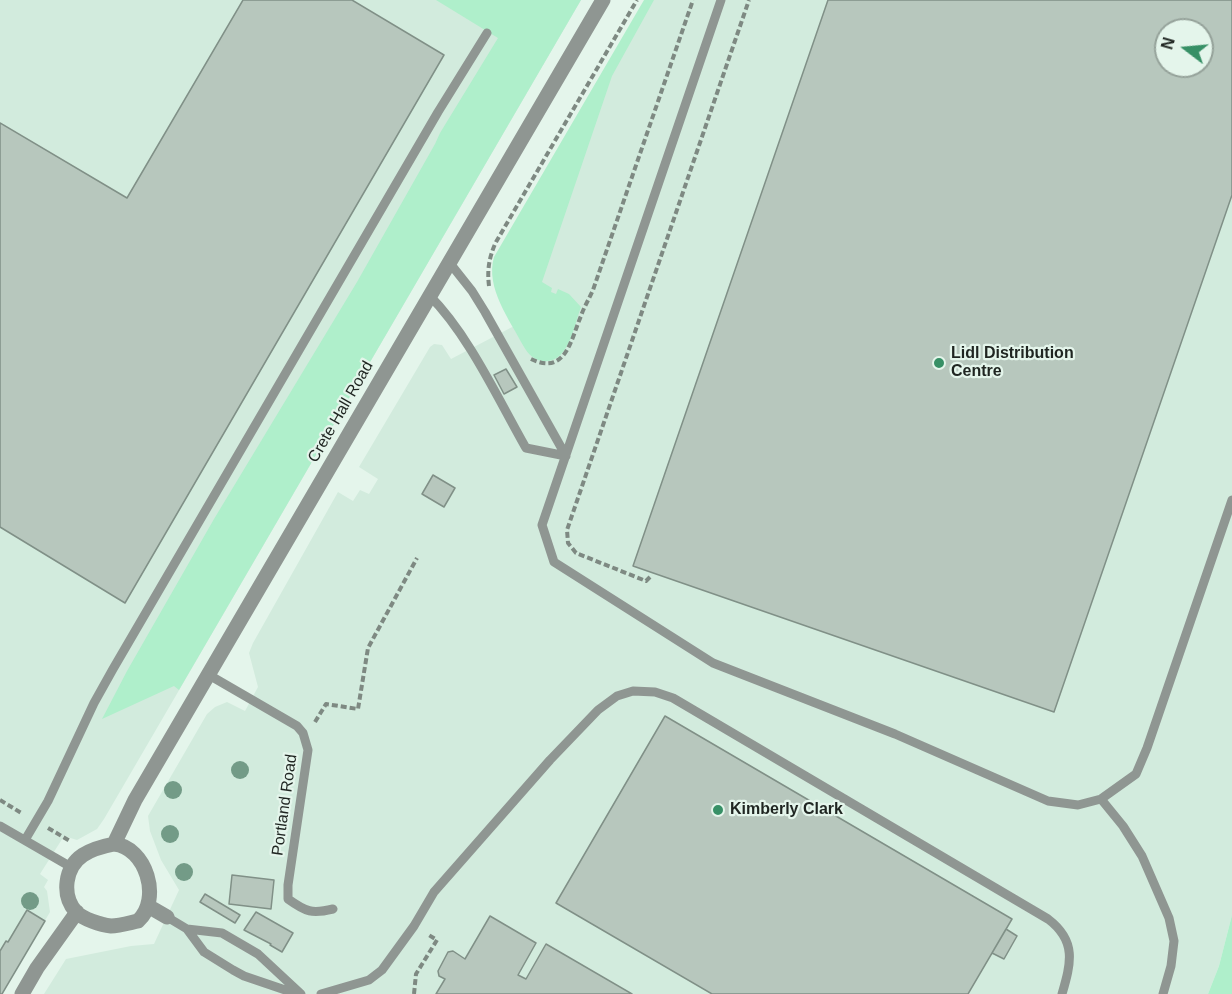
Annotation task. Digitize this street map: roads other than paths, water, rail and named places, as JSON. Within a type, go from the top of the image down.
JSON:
[{"type":"street","name":"Crete Hall Road","points":[[114,843],[135,800],[603,0]]},
{"type":"street","points":[[114,843],[129,849],[136,855],[145,872],[150,893],[148,906],[138,921],[116,926],[98,922],[76,912],[67,891],[67,878],[71,867],[86,853],[114,843]]},
{"type":"street","points":[[148,906],[167,917]]},
{"type":"street","points":[[22,994],[76,912]]},
{"type":"lane","points":[[721,0],[542,525],[554,562],[713,663],[895,734],[1048,801],[1078,805],[1101,799],[1136,774],[1232,501]]},
{"type":"lane","points":[[25,840],[60,779],[90,710],[113,669],[487,33]]},
{"type":"lane","points":[[449,262],[485,312],[566,456]]},
{"type":"lane","points":[[429,295],[445,312],[464,340],[526,448],[566,456]]},
{"type":"lane","name":"Portland Road","points":[[209,675],[297,726],[303,733],[308,750],[288,885],[288,899],[299,907],[314,913],[333,909]]},
{"type":"lane","points":[[321,994],[363,982],[377,975],[389,963],[434,892],[593,714],[609,701],[627,693],[648,691],[673,698],[1048,919],[1061,931],[1070,951],[1070,963],[1062,994]]},
{"type":"lane","points":[[1101,799],[1123,826],[1142,856],[1169,918],[1174,941],[1171,966],[1163,994]]},
{"type":"lane","points":[[0,826],[71,867]]},
{"type":"lane","points":[[167,917],[187,929],[204,952],[233,970],[244,976],[300,994]]},
{"type":"lane","points":[[187,929],[222,933],[258,954],[300,994]]},
{"type":"place","name":"Lidl Distribution Centre","points":[[939,363]]},
{"type":"place","name":"Kimberly Clark","points":[[718,810]]}]
